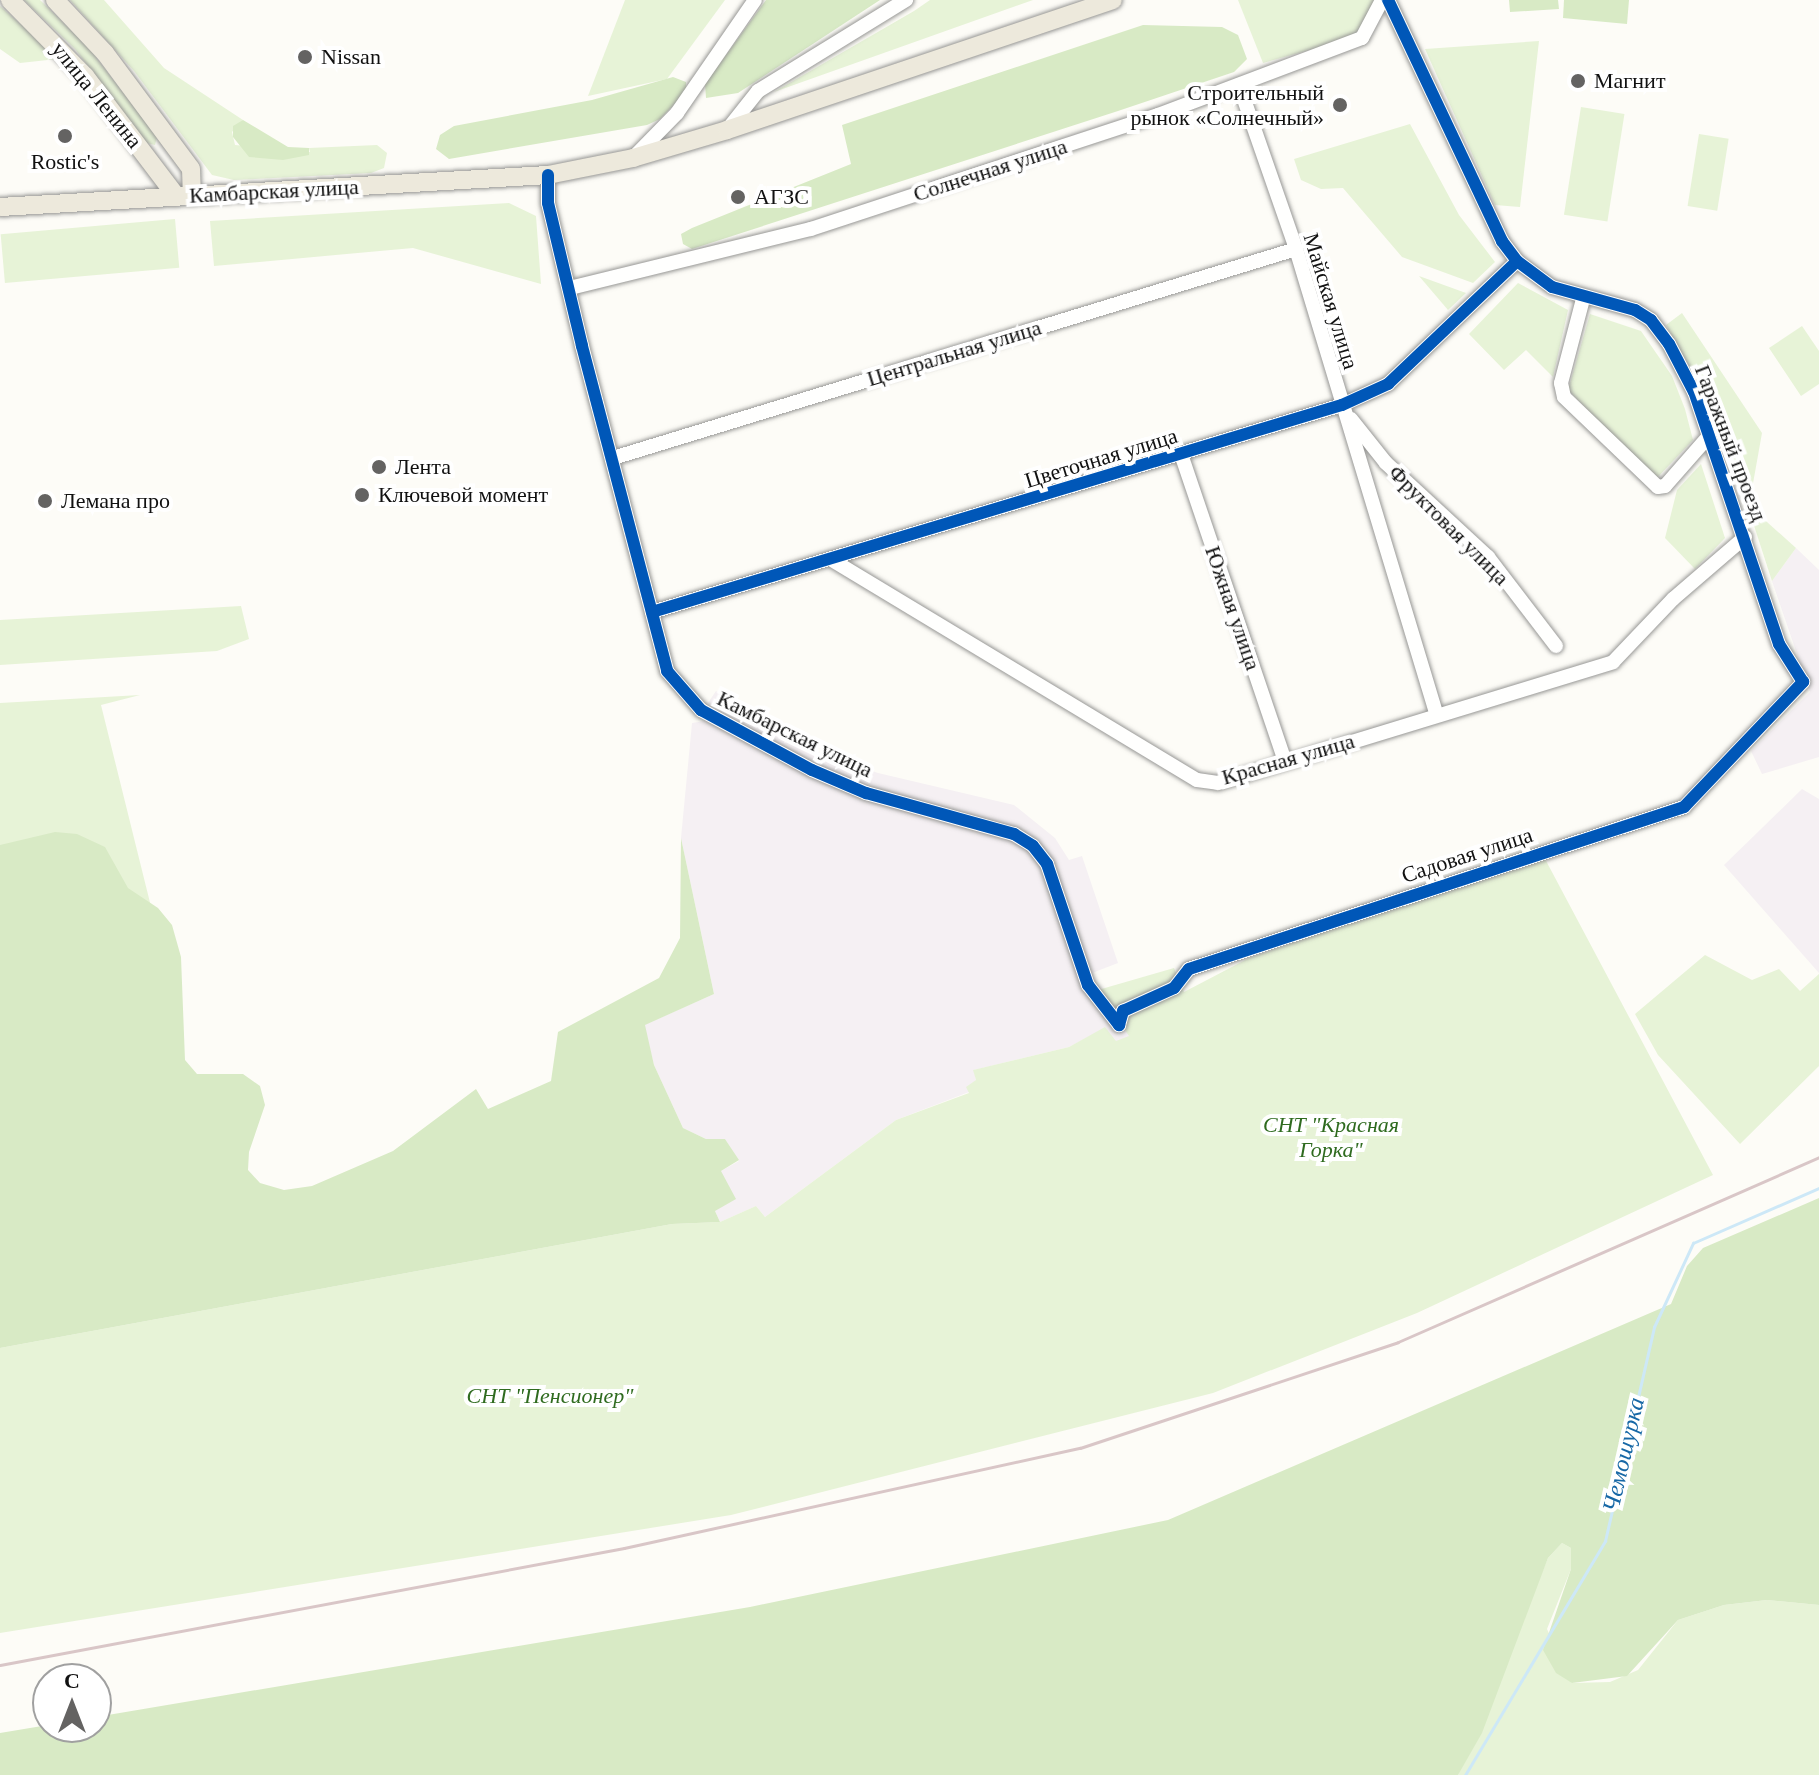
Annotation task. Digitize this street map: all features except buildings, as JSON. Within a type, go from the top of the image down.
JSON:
[{"type":"main road","name":"улица Ленина","points":[[10,0],[85,76],[184,196]]},
{"type":"main road","name":"улица Ленина","points":[[55,0],[105,53],[191,169]]},
{"type":"main road","name":"Камбарская улица","points":[[0,207],[548,175],[633,158],[727,130],[1113,0]]},
{"type":"main road","points":[[184,196],[191,169],[240,192]]},
{"type":"street","points":[[633,158],[677,113],[755,0]]},
{"type":"street","points":[[727,130],[758,91],[906,0]]},
{"type":"street","name":"Солнечная улица","points":[[570,288],[811,229],[1239,85],[1362,38],[1382,0]]},
{"type":"street","name":"Гаражный проезд","points":[[1388,0],[1502,241],[1517,261],[1537,278],[1583,299],[1613,303],[1651,320],[1694,392],[1779,644],[1803,682]]},
{"type":"street","name":"Майская улица","points":[[1239,85],[1296,249],[1436,714]]},
{"type":"street","name":"Камбарская улица","points":[[548,175],[548,203],[667,671],[701,710],[866,793],[1014,834],[1033,846],[1047,864],[1088,985],[1119,1025]]},
{"type":"street","name":"Центральная улица","points":[[613,458],[1296,249]]},
{"type":"street","name":"Цветочная улица","points":[[652,612],[1342,405],[1388,384],[1517,261]]},
{"type":"street","points":[[1583,299],[1561,383],[1564,397],[1658,487],[1665,486],[1709,436]]},
{"type":"street","name":"Фруктовая улица","points":[[1342,405],[1386,463],[1488,557],[1556,646]]},
{"type":"street","name":"Южная улица","points":[[1181,454],[1285,762]]},
{"type":"street","name":"Красная улица","points":[[832,560],[1197,780],[1218,783],[1613,662],[1745,537]]},
{"type":"street","name":"Садовая улица","points":[[1119,1025],[1123,1011],[1174,988],[1189,969],[1684,807],[1803,682]]},
{"type":"shaded area","points":[[1796,548],[1819,570],[1819,757],[1762,774],[1751,751],[1810,692],[1772,581]]},
{"type":"shaded area","points":[[716,691],[820,753],[878,773],[1014,805],[1055,838],[1069,860],[1082,856],[1118,963],[1092,973],[1098,990],[1130,1036],[1116,1042],[1105,1028],[1069,1047],[974,1070],[976,1080],[969,1092],[896,1120],[765,1217],[756,1206],[720,1222],[715,1211],[721,1171],[739,1161],[725,1139],[706,1139],[683,1128],[654,1065],[644,1025],[714,994],[681,838],[692,723],[729,717],[708,703]]},
{"type":"shaded area","points":[[1802,789],[1819,799],[1819,973],[1724,865]]},
{"type":"green space","points":[[24,0],[40,0],[88,47],[157,137],[155,145],[147,143],[75,49]]},
{"type":"green space","points":[[70,0],[104,0],[164,68],[243,120],[232,132],[235,145],[310,152],[309,148],[377,145],[387,153],[384,168],[371,173],[234,180],[212,175],[134,71]]},
{"type":"green space","points":[[625,0],[725,0],[667,79],[588,96]]},
{"type":"green space","points":[[766,0],[880,0],[738,93],[706,98],[705,84]]},
{"type":"green space","points":[[930,0],[1033,0],[774,92],[914,11]]},
{"type":"green space","points":[[1238,0],[1379,0],[1353,38],[1263,63]]},
{"type":"green space","points":[[1509,0],[1558,0],[1559,9],[1510,12]]},
{"type":"green space","points":[[1564,0],[1629,0],[1627,24],[1563,18]]},
{"type":"green space","points":[[0,6],[57,59],[20,63],[0,49]]},
{"type":"green space","points":[[1143,25],[1222,27],[1238,35],[1247,59],[1234,72],[1118,111],[692,249],[683,244],[681,234],[692,228],[851,164],[842,125]]},
{"type":"green space","points":[[1539,41],[1520,207],[1495,205],[1425,49]]},
{"type":"green space","points":[[673,77],[686,82],[686,92],[660,119],[647,125],[449,159],[436,149],[440,135],[454,126],[592,100]]},
{"type":"green space","points":[[1581,107],[1624,114],[1607,222],[1564,215]]},
{"type":"green space","points":[[243,120],[288,147],[309,148],[309,155],[283,160],[249,157],[233,137],[233,126]]},
{"type":"green space","points":[[1410,124],[1459,215],[1495,262],[1473,283],[1402,257],[1343,188],[1321,189],[1301,180],[1294,159]]},
{"type":"green space","points":[[1699,134],[1729,139],[1717,211],[1688,206]]},
{"type":"green space","points":[[509,203],[536,216],[541,284],[413,248],[214,266],[210,221]]},
{"type":"green space","points":[[175,219],[179,268],[5,283],[1,234]]},
{"type":"green space","points":[[1419,276],[1466,293],[1448,310]]},
{"type":"green space","points":[[1518,283],[1568,310],[1553,377],[1526,350],[1504,370],[1469,334]]},
{"type":"green space","points":[[1682,313],[1762,433],[1752,489],[1736,475],[1710,402],[1666,325]]},
{"type":"green space","points":[[1590,314],[1641,331],[1672,376],[1693,440],[1656,479],[1568,390]]},
{"type":"green space","points":[[1802,326],[1819,351],[1819,384],[1801,396],[1769,348]]},
{"type":"green space","points":[[1701,464],[1725,538],[1695,569],[1665,538],[1677,490]]},
{"type":"green space","points":[[1747,504],[1796,548],[1772,581]]},
{"type":"green space","points":[[241,606],[249,639],[217,651],[0,665],[0,620]]},
{"type":"green space","points":[[140,695],[101,705],[163,955],[0,977],[0,703]]},
{"type":"green space","points":[[55,832],[77,834],[105,847],[128,888],[158,908],[172,925],[181,957],[185,1060],[197,1074],[243,1074],[260,1086],[265,1105],[249,1152],[248,1170],[260,1183],[284,1190],[312,1186],[393,1151],[476,1089],[488,1109],[551,1081],[558,1032],[659,978],[680,938],[681,838],[714,994],[645,1025],[654,1065],[683,1128],[706,1139],[725,1139],[739,1160],[721,1171],[736,1199],[715,1211],[720,1222],[672,1224],[0,1348],[0,845]]},
{"type":"green space","name":"СНТ \"Красная Горка\"","points":[[1544,857],[1713,1175],[1417,1313],[1213,1393],[731,1515],[0,1633],[0,1348],[672,1224],[720,1222],[756,1206],[765,1217],[896,1120],[969,1093],[966,1087],[976,1080],[973,1070],[1069,1047],[1105,1027],[1116,1041],[1129,1036],[1098,990],[1174,968],[1184,992],[1249,958]]},
{"type":"green space","points":[[1705,955],[1752,980],[1779,969],[1800,991],[1819,974],[1819,1066],[1740,1144],[1658,1055],[1635,1014]]},
{"type":"green space","points":[[1819,1198],[1819,1605],[1767,1600],[1724,1605],[1678,1620],[1627,1676],[1572,1683],[1556,1673],[1543,1650],[1571,1569],[1571,1548],[1562,1543],[1548,1558],[1482,1733],[1458,1775],[0,1775],[0,1733],[32,1728],[32,1743],[112,1743],[112,1714],[750,1607],[1168,1520],[1671,1304],[1687,1266],[1703,1248]]},
{"type":"green space","points":[[1562,1543],[1571,1548],[1571,1569],[1547,1629],[1572,1683],[1610,1682],[1638,1670],[1678,1620],[1724,1605],[1767,1600],[1819,1605],[1819,1775],[1458,1775],[1548,1558]]},
{"type":"waterway","name":"Чемошурка","points":[[1465,1775],[1605,1541],[1654,1327],[1693,1243],[1819,1188]]},
{"type":"railway","points":[[0,1665],[624,1548],[1080,1448],[1398,1342],[1819,1157]]},
{"type":"cycle path","points":[[1119,1025],[1123,1011],[1174,988],[1189,969],[1684,807],[1803,682],[1779,644],[1694,392],[1669,344],[1651,320],[1635,310],[1552,287],[1517,261],[1502,241],[1388,0]]},
{"type":"cycle path","points":[[548,175],[548,203],[582,346],[667,671],[701,710],[812,770],[866,793],[1014,834],[1033,846],[1047,864],[1088,985],[1119,1025]]},
{"type":"cycle path","points":[[652,612],[1342,405],[1388,384],[1517,261]]},
{"type":"place","name":"Nissan","points":[[305,57]]},
{"type":"place","name":"Магнит","points":[[1578,81]]},
{"type":"place","name":"Строительный рынок «Солнечный»","points":[[1340,105]]},
{"type":"place","name":"Rostic's","points":[[65,136]]},
{"type":"place","name":"АГЗС","points":[[738,197]]},
{"type":"place","name":"Лента","points":[[379,467]]},
{"type":"place","name":"Ключевой момент","points":[[362,495]]},
{"type":"place","name":"Лемана про","points":[[45,501]]},
{"type":"park label","name":"СНТ \"Пенсионер\"","points":[[550,1396]]}]
